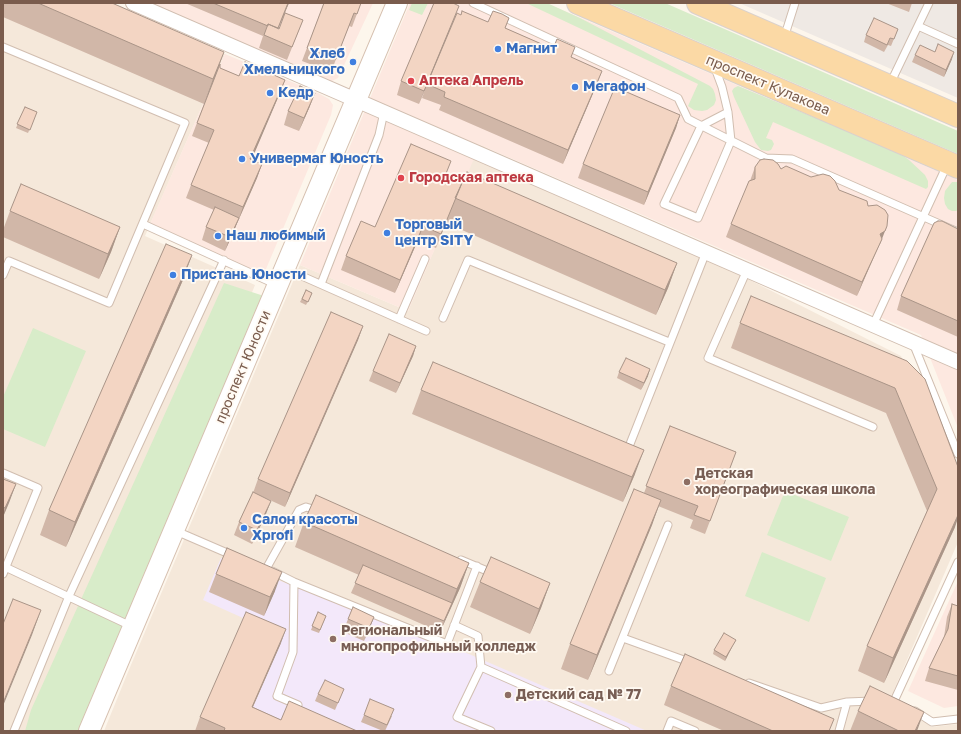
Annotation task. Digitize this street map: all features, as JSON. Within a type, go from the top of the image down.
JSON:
[{"type":"main road","name":"проспект Юности","points":[[89,731],[397,3]]},
{"type":"main road","name":"проспект Кулакова","points":[[578,3],[953,165]]},
{"type":"main road","points":[[698,3],[958,116]]},
{"type":"street","points":[[133,3],[958,362]]},
{"type":"lane","points":[[473,3],[678,98],[688,119],[766,158],[792,159],[958,232]]},
{"type":"lane","points":[[783,40],[795,3]]},
{"type":"lane","points":[[889,87],[929,3]]},
{"type":"lane","points":[[918,26],[958,44]]},
{"type":"lane","points":[[3,47],[185,123],[109,303],[9,261],[3,275]]},
{"type":"lane","points":[[712,61],[722,87],[728,112],[731,141],[698,218],[664,204],[701,126],[728,112]]},
{"type":"lane","points":[[321,284],[379,135],[384,112]]},
{"type":"lane","points":[[873,325],[923,217],[953,165]]},
{"type":"lane","points":[[143,224],[224,260],[281,276],[321,284],[426,331]]},
{"type":"lane","points":[[620,446],[628,449],[669,342],[706,252]]},
{"type":"lane","points":[[398,319],[425,259]]},
{"type":"lane","points":[[14,731],[69,596],[224,260]]},
{"type":"lane","points":[[443,318],[468,260],[669,342]]},
{"type":"lane","points":[[747,270],[708,358],[873,427]]},
{"type":"lane","points":[[913,342],[958,454]]},
{"type":"lane","points":[[3,473],[38,488],[4,569],[69,596],[133,626]]},
{"type":"lane","points":[[328,514],[306,507],[299,510],[263,567],[294,582],[447,644],[477,566]]},
{"type":"lane","points":[[609,671],[668,525]]},
{"type":"lane","points":[[174,530],[240,558]]},
{"type":"lane","points":[[454,558],[497,575]]},
{"type":"lane","points":[[895,702],[958,562]]},
{"type":"lane","points":[[294,582],[293,652],[277,696],[305,708]]},
{"type":"lane","points":[[454,625],[478,636],[481,667],[457,717],[491,731]]},
{"type":"lane","points":[[622,638],[696,664]]},
{"type":"lane","points":[[481,667],[626,731]]},
{"type":"lane","points":[[740,680],[821,708],[847,702],[895,702],[932,722],[958,719]]},
{"type":"lane","points":[[840,731],[847,702]]},
{"type":"lane","points":[[667,731],[671,721],[695,731]]},
{"type":"shaded area","points":[[3,3],[106,3],[225,54],[145,236],[255,285],[74,731],[3,731]]},
{"type":"shaded area","points":[[147,3],[373,3],[338,78],[332,81],[326,81]]},
{"type":"shaded area","points":[[410,3],[546,3],[958,180],[958,428],[921,335],[480,145],[408,311],[300,265]]},
{"type":"shaded area","points":[[739,3],[958,3],[958,98]]},
{"type":"shaded area","points":[[225,54],[318,93],[329,99],[333,105],[331,115],[266,269],[260,273],[150,224]]},
{"type":"shaded area","points":[[479,144],[901,356],[958,500],[958,542],[894,690],[893,704],[932,727],[958,724],[958,731],[104,731],[300,265],[408,311]]},
{"type":"shaded area","name":"Региональный многопрофильный колледж","points":[[221,558],[469,654],[647,731],[196,731],[243,618],[203,600]]},
{"type":"shaded area","points":[[958,581],[958,706],[944,708],[908,691]]},
{"type":"green space","points":[[412,3],[428,3],[422,15],[409,10]]},
{"type":"green space","points":[[526,3],[547,3],[580,18],[710,86],[715,94],[716,100],[714,105],[707,110],[694,110],[688,106],[698,84]]},
{"type":"green space","points":[[609,3],[665,3],[958,131],[958,154]]},
{"type":"green space","points":[[738,86],[898,152],[925,175],[928,181],[928,187],[926,189],[773,122],[766,138],[772,140],[774,144],[771,150],[761,150],[755,142],[734,97],[732,91]]},
{"type":"green space","points":[[952,182],[958,182],[958,210],[956,211],[948,209],[944,198],[945,191]]},
{"type":"green space","points":[[224,283],[264,296],[80,731],[25,731],[31,710]]},
{"type":"green space","points":[[33,328],[86,351],[45,447],[3,429],[3,397]]},
{"type":"green space","points":[[785,491],[849,517],[831,561],[767,535]]},
{"type":"green space","points":[[762,552],[826,578],[809,622],[745,596]]},
{"type":"building","points":[[38,3],[112,3],[224,52],[213,79]]},
{"type":"building","points":[[213,3],[288,3],[278,28],[268,24],[268,26]]},
{"type":"building","points":[[324,3],[361,3],[357,14],[354,13],[336,59],[307,48]]},
{"type":"building","points":[[434,3],[453,3],[459,6],[424,91],[401,81]]},
{"type":"building","points":[[462,11],[488,22],[493,11],[502,14],[509,18],[505,28],[553,49],[557,39],[575,47],[571,57],[602,71],[568,150],[444,97],[445,92],[427,84],[457,13],[461,15]]},
{"type":"building","points":[[285,13],[303,20],[292,47],[264,35],[268,24],[279,29]]},
{"type":"building","points":[[874,18],[898,29],[894,39],[890,38],[887,45],[866,35]]},
{"type":"building","points":[[938,44],[954,52],[946,70],[915,55],[920,45],[935,52]]},
{"type":"building","points":[[245,62],[285,80],[250,159],[262,164],[243,207],[191,185],[214,130],[197,123],[220,64],[220,68],[239,76]]},
{"type":"building","points":[[300,86],[315,93],[304,118],[288,111]]},
{"type":"building","points":[[615,87],[680,115],[648,192],[583,164]]},
{"type":"building","points":[[25,107],[37,112],[30,130],[17,124]]},
{"type":"building","points":[[411,144],[451,161],[445,176],[462,183],[441,234],[423,226],[400,280],[346,256],[361,221],[375,227]]},
{"type":"building","points":[[760,160],[773,160],[781,169],[786,166],[811,177],[823,174],[830,176],[835,181],[839,190],[867,201],[868,206],[877,205],[885,210],[888,215],[887,226],[885,231],[880,234],[882,239],[862,282],[731,224],[749,181],[755,179],[755,167]]},
{"type":"building","points":[[467,172],[677,263],[665,290],[455,198]]},
{"type":"building","points":[[21,184],[120,227],[108,254],[10,211]]},
{"type":"building","points":[[215,207],[239,218],[230,237],[206,227]]},
{"type":"building","points":[[942,221],[958,229],[958,321],[901,296],[934,223]]},
{"type":"building","points":[[166,244],[192,255],[75,522],[49,510]]},
{"type":"building","points":[[306,290],[312,293],[308,302],[302,299]]},
{"type":"building","points":[[751,296],[907,361],[925,379],[958,467],[958,515],[893,658],[867,646],[937,489],[895,388],[740,323]]},
{"type":"building","points":[[331,312],[363,326],[290,493],[258,479]]},
{"type":"building","points":[[389,334],[416,346],[400,383],[373,371]]},
{"type":"building","points":[[626,358],[650,369],[644,383],[619,372]]},
{"type":"building","points":[[433,362],[644,450],[632,477],[421,390]]},
{"type":"building","name":"Детская хореографическая школа","points":[[670,426],[736,452],[710,521],[694,515],[698,506],[646,486]]},
{"type":"building","points":[[3,479],[16,484],[5,508],[3,507]]},
{"type":"building","points":[[634,489],[661,500],[597,655],[570,644]]},
{"type":"building","points":[[253,492],[271,501],[257,530],[239,522]]},
{"type":"building","points":[[316,495],[469,563],[457,589],[304,522]]},
{"type":"building","points":[[227,548],[282,572],[270,597],[216,574]]},
{"type":"building","points":[[491,557],[550,583],[539,609],[480,582]]},
{"type":"building","points":[[363,565],[452,603],[444,621],[355,583]]},
{"type":"building","points":[[13,599],[41,610],[3,703],[3,624]]},
{"type":"building","points":[[952,604],[958,606],[958,676],[929,668],[948,629]]},
{"type":"building","points":[[353,607],[374,617],[369,628],[348,619]]},
{"type":"building","points":[[246,612],[286,629],[252,707],[281,720],[289,701],[357,731],[224,731],[225,728],[200,717]]},
{"type":"building","points":[[318,612],[326,616],[320,630],[312,626]]},
{"type":"building","points":[[724,633],[736,640],[726,657],[714,650]]},
{"type":"building","points":[[685,654],[834,719],[829,731],[773,731],[671,686]]},
{"type":"building","points":[[325,680],[344,689],[338,703],[318,694]]},
{"type":"building","points":[[870,686],[924,712],[915,731],[899,731],[858,711]]},
{"type":"building","points":[[370,699],[394,709],[387,725],[364,715]]},
{"type":"place","name":"Магнит","points":[[498,49]]},
{"type":"place","name":"Хлеб Хмельницкого","points":[[353,62]]},
{"type":"place","name":"Аптека Апрель","points":[[411,81]]},
{"type":"place","name":"Мегафон","points":[[575,87]]},
{"type":"place","name":"Кедр","points":[[270,93]]},
{"type":"place","name":"Универмаг Юность","points":[[242,159]]},
{"type":"place","name":"Городская аптека","points":[[401,178]]},
{"type":"place","name":"Торговый центр SITY","points":[[387,233]]},
{"type":"place","name":"Наш любимый","points":[[218,236]]},
{"type":"place","name":"Пристань Юности","points":[[173,275]]},
{"type":"place","name":"Детская хореографическая школа","points":[[687,482]]},
{"type":"place","name":"Салон красоты Xprofi","points":[[244,528]]},
{"type":"place","name":"Региональный многопрофильный колледж","points":[[333,639]]},
{"type":"place","name":"Детский сад № 77","points":[[508,695]]}]
